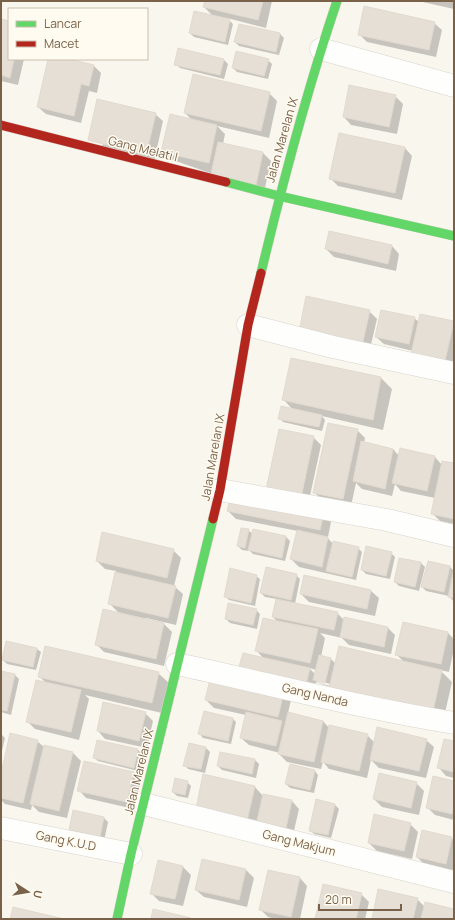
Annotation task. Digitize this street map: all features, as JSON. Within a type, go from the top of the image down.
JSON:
[{"type":"main road","name":"Jalan Marelan IX","points":[[117,919],[220,490],[248,325],[279,196],[321,49],[337,1]]},
{"type":"main road","name":"Gang Melati I","points":[[1,125],[279,196],[454,236]]},
{"type":"street","points":[[321,49],[454,86]]},
{"type":"street","points":[[248,325],[334,347],[454,373]]},
{"type":"street","points":[[220,490],[387,520],[454,536]]},
{"type":"street","name":"Gang Nanda","points":[[177,664],[300,691],[326,699],[454,723]]},
{"type":"street","name":"Gang Makjum","points":[[144,804],[454,882]]},
{"type":"street","name":"Gang K.U.D","points":[[1,828],[132,854]]},
{"type":"building","points":[[205,1],[263,1],[258,20],[203,7]]},
{"type":"building","points":[[364,6],[435,22],[429,50],[358,35]]},
{"type":"building","points":[[194,11],[230,19],[225,42],[189,33]]},
{"type":"building","points":[[1,19],[8,21],[8,60],[14,60],[10,78],[1,75]]},
{"type":"building","points":[[239,24],[280,33],[276,52],[234,42]]},
{"type":"building","points":[[178,48],[224,59],[220,75],[174,65]]},
{"type":"building","points":[[236,51],[269,59],[264,76],[232,68]]},
{"type":"building","points":[[48,60],[73,60],[94,65],[89,86],[81,84],[74,116],[37,107]]},
{"type":"building","points":[[193,74],[270,92],[261,131],[184,113]]},
{"type":"building","points":[[349,85],[396,95],[389,127],[343,117]]},
{"type":"building","points":[[97,99],[156,113],[146,155],[88,140]]},
{"type":"building","points":[[170,114],[217,125],[209,163],[161,152]]},
{"type":"building","points":[[339,133],[405,147],[395,193],[329,179]]},
{"type":"building","points":[[218,142],[263,152],[256,185],[211,174]]},
{"type":"building","points":[[329,231],[392,245],[388,264],[325,249]]},
{"type":"building","points":[[306,296],[370,310],[362,346],[299,332]]},
{"type":"building","points":[[381,310],[415,317],[409,344],[375,337]]},
{"type":"building","points":[[420,314],[454,321],[445,361],[411,354]]},
{"type":"building","points":[[291,358],[381,377],[373,420],[282,400]]},
{"type":"building","points":[[281,406],[322,415],[319,427],[278,419]]},
{"type":"building","points":[[328,423],[358,429],[343,499],[313,493]]},
{"type":"building","points":[[279,429],[314,436],[301,498],[266,490]]},
{"type":"building","points":[[361,441],[393,449],[385,489],[353,481]]},
{"type":"building","points":[[400,448],[435,456],[427,491],[392,483]]},
{"type":"building","points":[[442,461],[454,463],[454,519],[431,514]]},
{"type":"building","points":[[231,495],[324,513],[320,530],[227,511]]},
{"type":"building","points":[[241,528],[249,529],[245,548],[237,546]]},
{"type":"building","points":[[253,529],[286,536],[282,558],[248,550]]},
{"type":"building","points":[[297,530],[328,537],[322,567],[290,559]]},
{"type":"building","points":[[102,532],[174,549],[167,578],[96,561]]},
{"type":"building","points":[[333,541],[359,547],[352,577],[326,571]]},
{"type":"building","points":[[366,546],[392,552],[386,576],[361,570]]},
{"type":"building","points":[[399,558],[421,562],[415,587],[394,582]]},
{"type":"building","points":[[428,561],[450,566],[444,592],[421,587]]},
{"type":"building","points":[[266,567],[297,574],[291,600],[260,593]]},
{"type":"building","points":[[230,568],[257,575],[251,603],[224,597]]},
{"type":"building","points":[[454,568],[454,598],[448,597]]},
{"type":"building","points":[[115,572],[176,586],[168,618],[108,604]]},
{"type":"building","points":[[304,575],[371,590],[367,609],[300,594]]},
{"type":"building","points":[[276,599],[338,612],[334,630],[272,617]]},
{"type":"building","points":[[228,603],[257,609],[253,625],[225,619]]},
{"type":"building","points":[[103,609],[164,623],[156,659],[95,645]]},
{"type":"building","points":[[344,617],[388,627],[384,647],[340,637]]},
{"type":"building","points":[[263,618],[318,629],[310,663],[255,651]]},
{"type":"building","points":[[403,622],[448,632],[441,664],[395,655]]},
{"type":"building","points":[[6,641],[37,648],[33,667],[2,660]]},
{"type":"building","points":[[45,646],[159,672],[152,703],[38,677]]},
{"type":"building","points":[[339,646],[442,670],[432,716],[328,692]]},
{"type":"building","points":[[243,653],[310,668],[306,685],[238,670]]},
{"type":"building","points":[[319,655],[331,658],[325,683],[313,680]]},
{"type":"building","points":[[1,671],[15,674],[7,711],[1,710]]},
{"type":"building","points":[[211,675],[284,692],[278,717],[205,700]]},
{"type":"building","points":[[36,680],[81,690],[71,732],[26,722]]},
{"type":"building","points":[[103,702],[146,712],[139,741],[97,731]]},
{"type":"building","points":[[204,711],[233,718],[228,741],[198,734]]},
{"type":"building","points":[[246,712],[282,721],[276,746],[240,738]]},
{"type":"building","points":[[288,712],[323,721],[314,762],[278,754]]},
{"type":"building","points":[[329,725],[368,734],[359,771],[321,762]]},
{"type":"building","points":[[377,727],[427,739],[419,771],[370,760]]},
{"type":"building","points":[[10,733],[38,740],[23,803],[1,798],[1,774]]},
{"type":"building","points":[[444,739],[454,741],[454,772],[437,768]]},
{"type":"building","points":[[97,740],[138,749],[134,768],[93,758]]},
{"type":"building","points":[[189,743],[206,747],[201,769],[183,766]]},
{"type":"building","points":[[44,745],[73,752],[59,811],[30,804]]},
{"type":"building","points":[[220,752],[255,759],[252,774],[217,766]]},
{"type":"building","points":[[84,761],[134,772],[127,802],[77,791]]},
{"type":"building","points":[[290,764],[315,770],[310,790],[285,784]]},
{"type":"building","points":[[379,773],[417,782],[411,808],[373,799]]},
{"type":"building","points":[[203,774],[255,786],[247,821],[196,809]]},
{"type":"building","points":[[433,776],[454,781],[454,806],[452,814],[426,808]]},
{"type":"building","points":[[175,778],[188,781],[185,795],[172,792]]},
{"type":"building","points":[[263,794],[292,800],[286,828],[257,821]]},
{"type":"building","points":[[316,799],[335,804],[328,835],[309,831]]},
{"type":"building","points":[[73,810],[104,817],[100,837],[69,830]]},
{"type":"building","points":[[374,814],[411,823],[404,851],[368,843]]},
{"type":"building","points":[[422,830],[452,837],[446,864],[416,857]]},
{"type":"building","points":[[202,859],[246,869],[239,900],[195,890]]},
{"type":"building","points":[[158,860],[183,866],[175,899],[150,894]]},
{"type":"building","points":[[268,870],[300,877],[291,917],[259,910]]},
{"type":"building","points":[[323,884],[362,893],[356,919],[315,919]]},
{"type":"building","points":[[378,889],[418,898],[413,919],[372,919]]},
{"type":"building","points":[[425,902],[454,909],[454,919],[421,919]]},
{"type":"building","points":[[13,907],[64,919],[10,919]]},
{"type":"building","points":[[153,909],[191,918],[191,919],[151,919]]},
{"type":"traffic: fast","points":[[261,273],[296,136],[337,1]]},
{"type":"traffic: fast","points":[[226,182],[279,196],[454,236]]},
{"type":"traffic: fast","points":[[117,919],[131,854],[213,519]]},
{"type":"traffic: jam","points":[[1,125],[226,182]]},
{"type":"traffic: jam","points":[[213,519],[220,490],[248,325],[261,273]]}]
